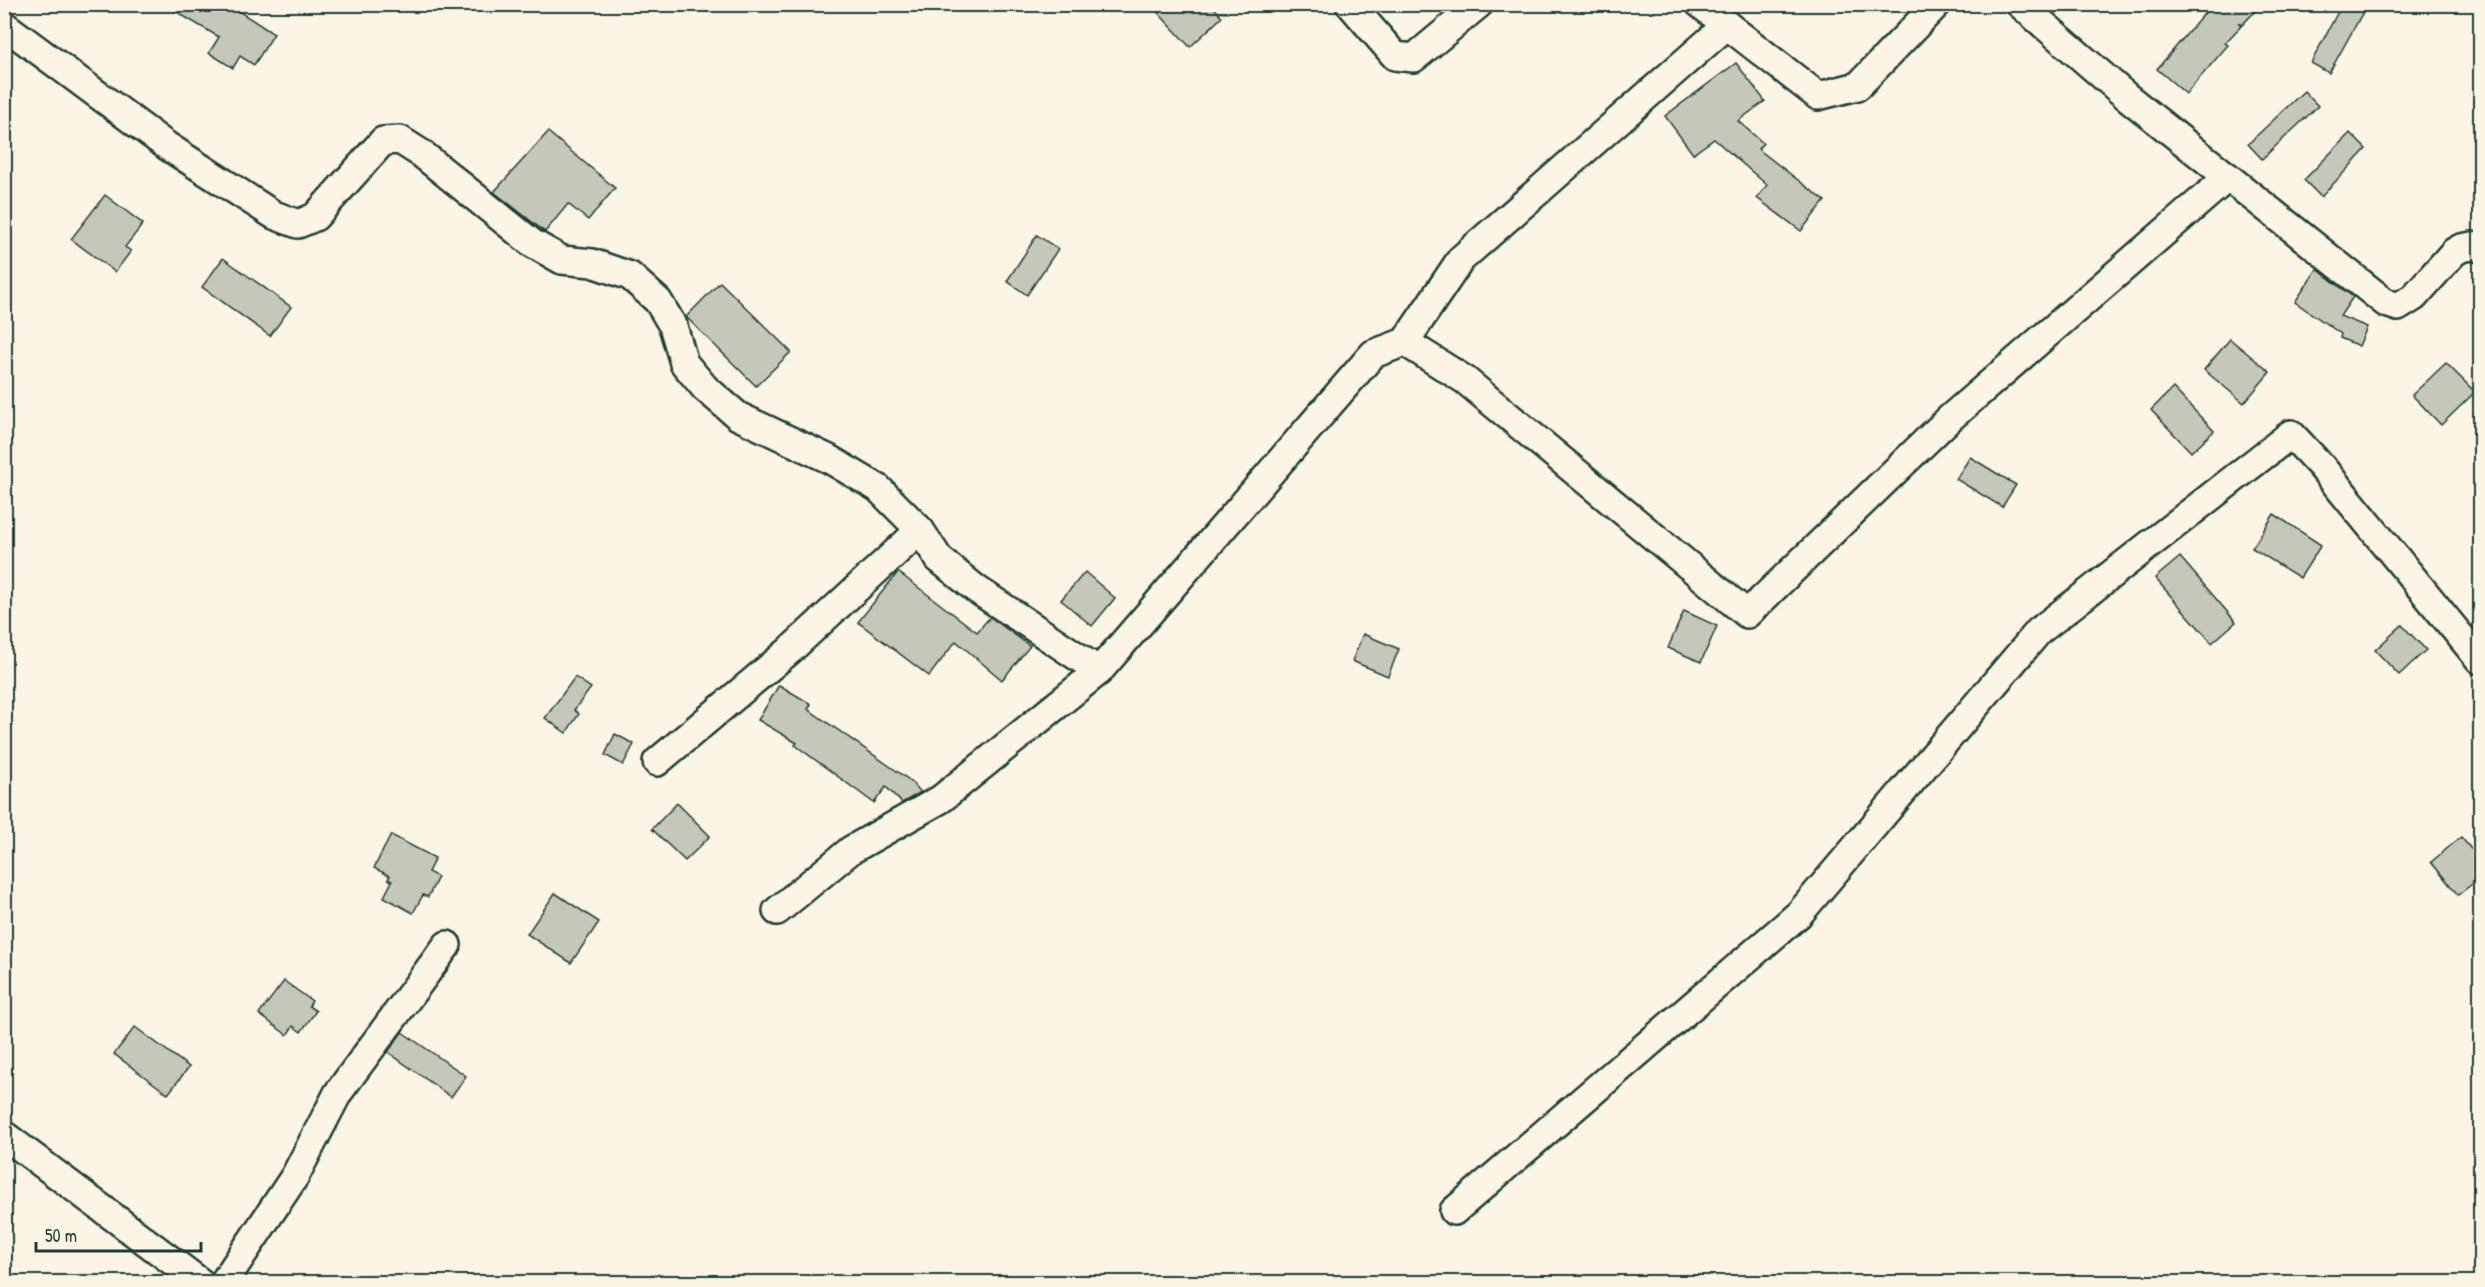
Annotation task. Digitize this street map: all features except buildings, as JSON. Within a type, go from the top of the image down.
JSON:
[{"type":"street","points":[[1350,4],[1395,56],[1414,58],[1479,4]]},
{"type":"street","points":[[1700,4],[1818,96],[1858,86],[1937,4]]},
{"type":"street","points":[[2020,4],[2126,96],[2386,303],[2397,307],[2414,297],[2454,252],[2472,246],[2481,248]]},
{"type":"street","points":[[4,25],[168,146],[274,215],[298,224],[315,217],[382,141],[400,140],[422,154],[532,243],[562,260],[592,263],[630,276],[658,301],[673,326],[684,363],[705,388],[738,416],[829,459],[878,488],[920,530],[939,559],[976,589],[1099,671]]},
{"type":"street","points":[[777,911],[851,850],[941,798],[1099,671],[1373,354],[1405,342],[1461,259],[1727,25]]},
{"type":"street","points":[[1405,342],[1465,380],[1747,614],[1949,419],[2228,177]]},
{"type":"street","points":[[1454,1211],[1799,914],[2039,631],[2291,434],[2321,466],[2481,660]]},
{"type":"street","points":[[657,762],[789,651],[920,530]]},
{"type":"street","points":[[224,1282],[295,1176],[338,1093],[447,945]]},
{"type":"street","points":[[4,1135],[200,1282]]}]
